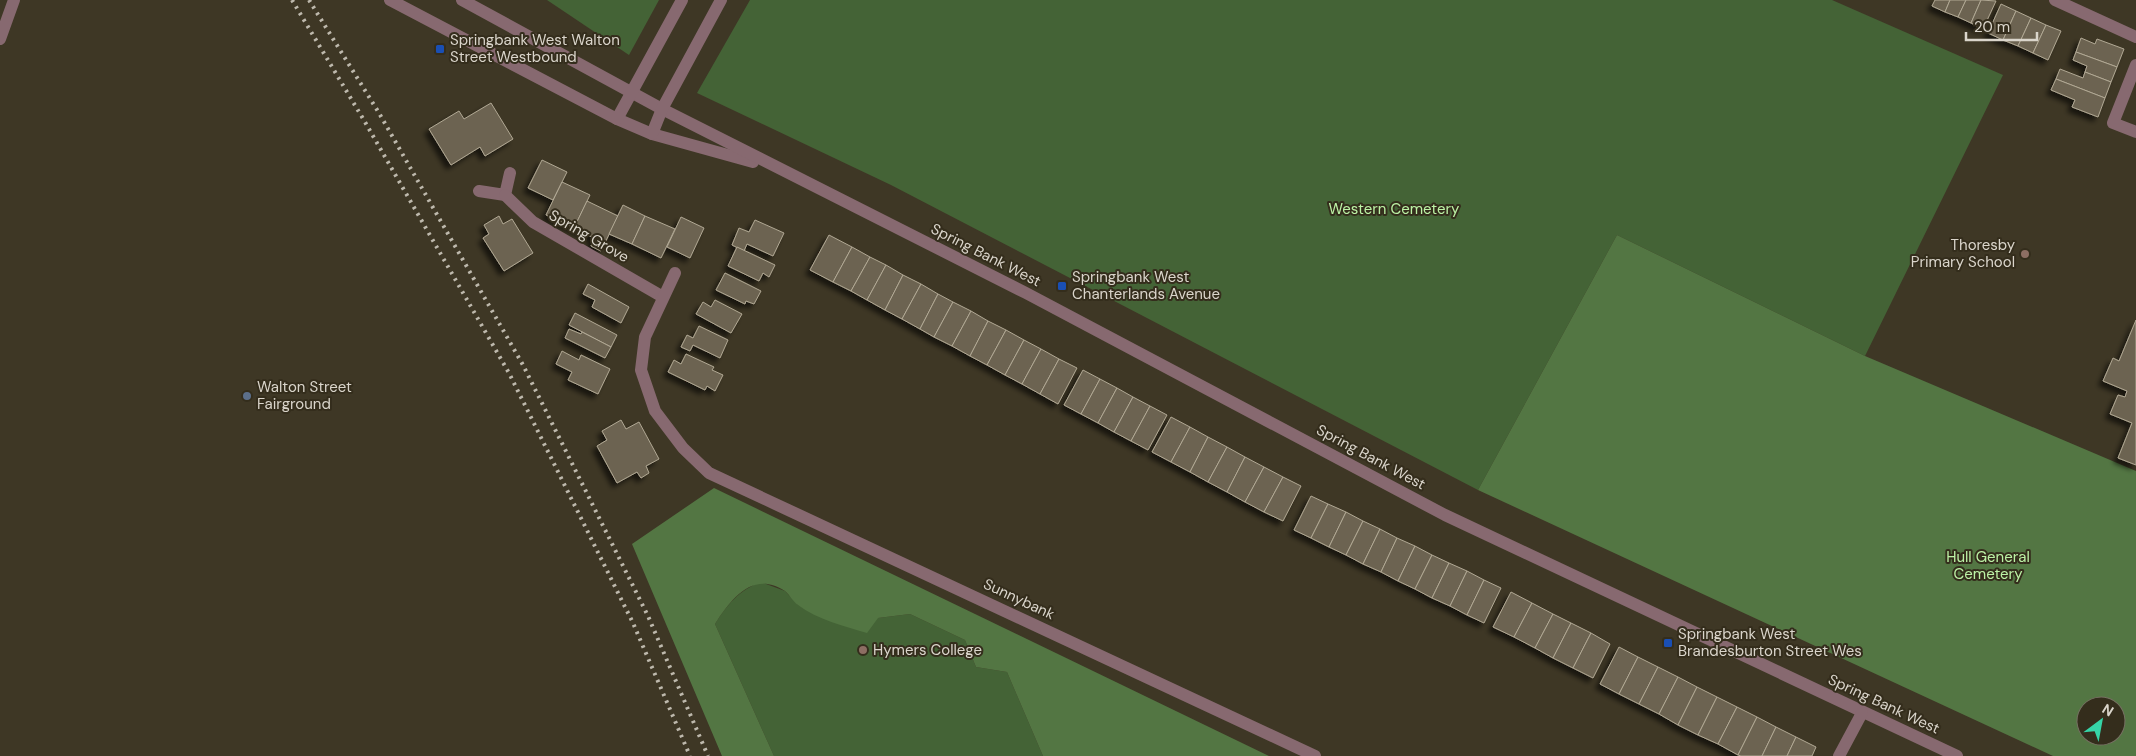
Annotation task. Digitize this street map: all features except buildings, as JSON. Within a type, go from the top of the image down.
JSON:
[{"type":"street","points":[[0,38],[14,0]]},
{"type":"street","name":"Spring Bank West","points":[[390,0],[617,119],[652,134],[780,170]]},
{"type":"street","name":"Spring Bank West","points":[[462,0],[662,109],[1026,293],[1445,515],[1862,713],[1957,756]]},
{"type":"street","points":[[617,119],[633,93],[668,23],[682,0]]},
{"type":"street","points":[[652,134],[662,109],[721,0]]},
{"type":"street","points":[[2055,0],[2136,37]]},
{"type":"street","points":[[2136,65],[2113,123],[2136,132]]},
{"type":"street","points":[[479,191],[505,195],[510,174]]},
{"type":"street","name":"Spring Grove","points":[[505,195],[533,222],[663,297]]},
{"type":"street","points":[[663,297],[675,273]]},
{"type":"street","name":"Sunnybank","points":[[663,297],[645,338],[641,370],[655,411],[683,448],[710,473],[1315,756]]},
{"type":"street","points":[[1839,756],[1862,713]]},
{"type":"green space","points":[[547,0],[659,0],[629,55]]},
{"type":"green space","name":"Western Cemetery","points":[[750,0],[1832,0],[2003,75],[1865,356],[1617,235],[1478,490],[891,185],[697,93]]},
{"type":"green space","name":"Hull General Cemetery","points":[[1617,235],[1865,356],[2136,471],[2136,756],[2053,756],[1478,490]]},
{"type":"green space","points":[[714,488],[1269,756],[1043,756],[1007,672],[976,667],[965,640],[910,614],[878,618],[867,633],[814,615],[796,604],[785,591],[773,585],[763,584],[744,590],[728,605],[715,624],[774,756],[722,756],[632,544]]},
{"type":"green space","points":[[761,582],[785,591],[798,605],[878,618],[910,614],[965,640],[976,667],[1007,672],[1043,756],[774,756],[715,624],[734,599],[746,589]]},
{"type":"railway","points":[[292,0],[365,122],[509,373],[633,623],[690,756]]},
{"type":"railway","points":[[309,0],[379,113],[523,365],[648,616],[708,756]]},
{"type":"place","name":"Springbank West Walton Street Westbound","points":[[440,49]]},
{"type":"place","name":"Thoresby Primary School","points":[[2025,254]]},
{"type":"place","name":"Springbank West Chanterlands Avenue","points":[[1062,286]]},
{"type":"place","name":"Walton Street Fairground","points":[[247,396]]},
{"type":"place","name":"Springbank West Brandesburton Street Wes","points":[[1668,643]]},
{"type":"place","name":"Hymers College","points":[[863,650]]}]
